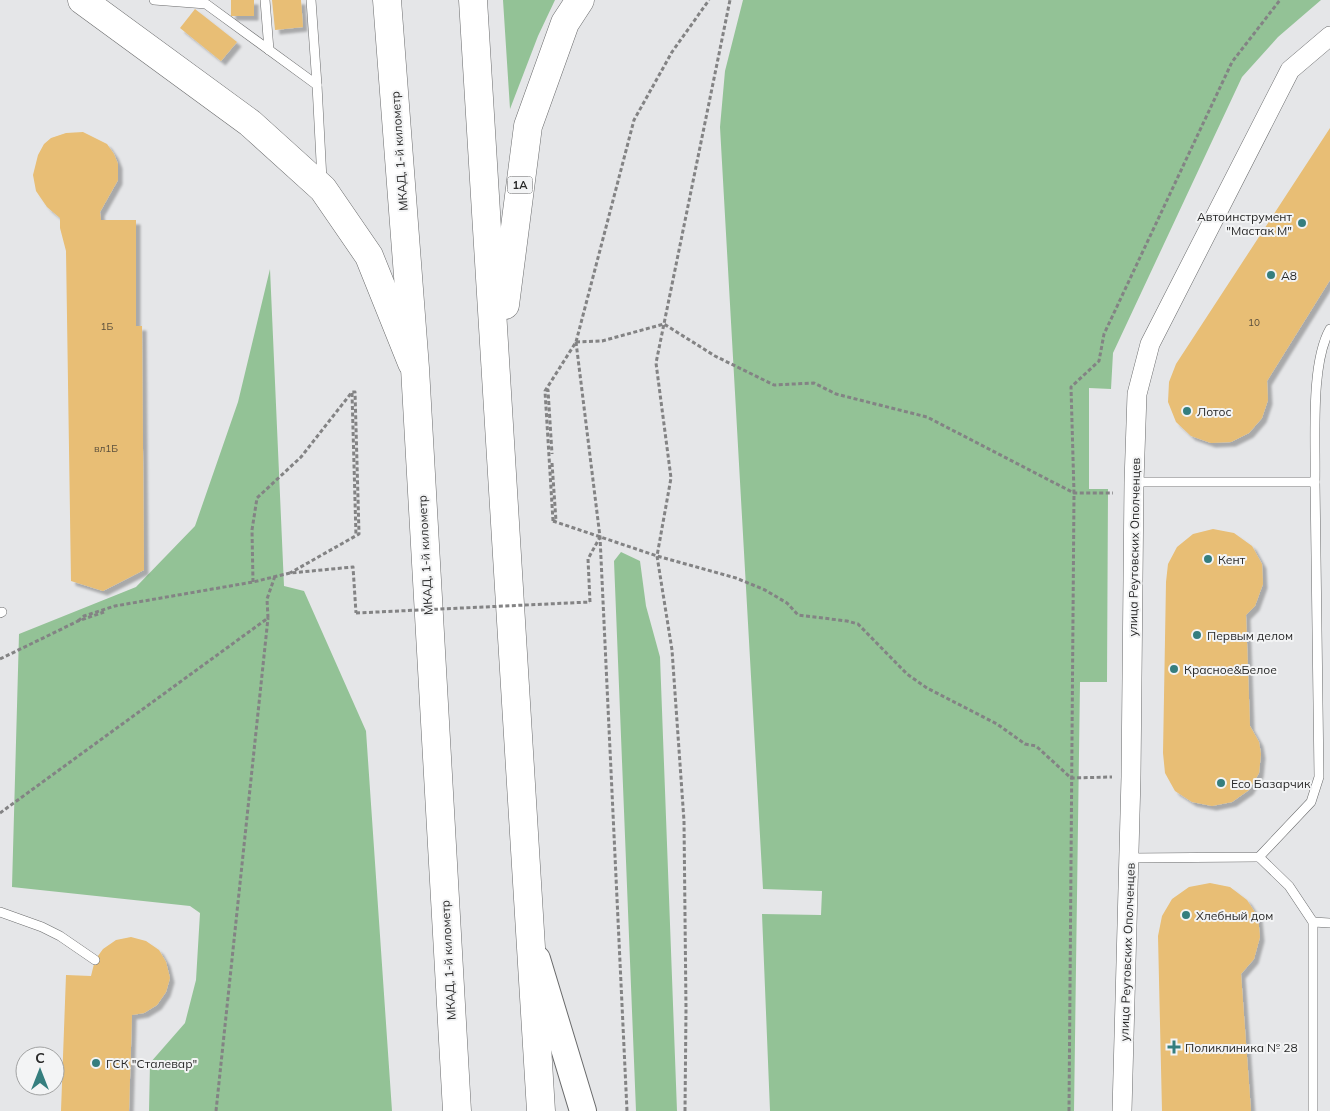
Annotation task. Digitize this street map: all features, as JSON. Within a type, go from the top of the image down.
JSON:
[{"type":"main road","points":[[82,0],[250,123],[323,188],[369,256],[414,368]]},
{"type":"main road","name":"МКАД, 1-й километр","points":[[387,0],[414,368],[457,1111]]},
{"type":"main road","points":[[473,0],[541,1111]]},
{"type":"main road","name":"1A","points":[[497,381],[504,310],[528,126],[566,23],[580,0]]},
{"type":"street","name":"улица Реутовских Ополченцев","points":[[1122,1111],[1132,777],[1134,487],[1137,394],[1150,344],[1290,70],[1330,36]]},
{"type":"street","points":[[531,940],[583,1111]]},
{"type":"lane","points":[[154,0],[206,4],[317,85]]},
{"type":"lane","points":[[265,0],[269,50]]},
{"type":"lane","points":[[312,0],[323,188]]},
{"type":"lane","points":[[1259,857],[1310,802],[1319,777],[1315,482],[1317,382],[1324,340],[1330,329]]},
{"type":"lane","points":[[1134,487],[1315,482]]},
{"type":"lane","points":[[1129,858],[1259,857],[1290,886],[1313,922],[1313,1111]]},
{"type":"lane","points":[[0,912],[42,927],[60,936],[95,960]]},
{"type":"lane","points":[[1313,922],[1330,923]]},
{"type":"path","points":[[709,0],[672,52],[634,120],[576,342],[546,390],[554,521],[657,556],[736,578],[765,590],[787,603],[798,615],[847,620],[858,624],[908,674],[927,688],[997,724],[1025,744],[1036,746],[1071,778],[1132,777]]},
{"type":"path","points":[[684,1111],[686,1009],[684,821],[672,650],[657,556],[671,478],[656,363],[730,0]]},
{"type":"path","points":[[1069,1111],[1074,492],[1071,387],[1099,361],[1104,334],[1232,62],[1280,0]]},
{"type":"path","points":[[576,342],[602,341],[664,324],[715,356],[774,385],[814,383],[836,394],[927,417],[1074,492],[1134,487]]},
{"type":"path","points":[[576,342],[600,537],[627,1111]]},
{"type":"path","points":[[252,582],[252,530],[257,498],[301,457],[352,392],[356,392],[359,534],[290,573]]},
{"type":"path","points":[[0,659],[78,620],[122,605],[252,582],[290,573],[353,567],[356,613],[590,602],[588,559],[600,537]]},
{"type":"path","points":[[216,1111],[268,618],[267,599],[275,576]]},
{"type":"path","points":[[0,812],[268,618]]},
{"type":"green space","points":[[503,0],[555,0],[538,36],[510,109]]},
{"type":"green space","points":[[743,0],[1321,0],[1278,37],[1242,77],[1113,353],[1111,389],[1089,388],[1089,489],[1108,489],[1107,682],[1080,682],[1074,1111],[770,1111],[762,914],[821,915],[822,891],[763,889],[720,127],[725,71]]},
{"type":"green space","points":[[270,269],[284,586],[304,591],[366,731],[392,1111],[149,1111],[150,1063],[185,1023],[196,980],[200,913],[190,906],[12,887],[19,634],[136,587],[195,526],[238,402]]},
{"type":"green space","points":[[621,552],[640,561],[646,606],[660,657],[677,1111],[636,1111],[614,561]]},
{"type":"building","points":[[231,0],[254,0],[254,16],[231,16]]},
{"type":"building","points":[[272,0],[301,0],[303,27],[275,30]]},
{"type":"building","points":[[195,9],[237,42],[221,61],[180,28]]},
{"type":"building","points":[[1330,128],[1330,280],[1267,381],[1268,400],[1262,418],[1249,433],[1231,442],[1211,443],[1191,436],[1176,422],[1168,402],[1169,382],[1176,364]]},
{"type":"building","points":[[83,132],[107,144],[118,164],[118,180],[100,212],[101,220],[136,220],[136,326],[142,326],[144,570],[103,591],[71,581],[66,251],[60,228],[60,218],[47,207],[36,191],[33,175],[38,155],[44,144],[51,138],[66,133]]},
{"type":"building","points":[[1213,529],[1234,533],[1252,546],[1262,564],[1263,584],[1255,606],[1246,615],[1250,726],[1259,742],[1261,754],[1259,773],[1249,790],[1232,802],[1212,806],[1192,802],[1175,791],[1165,773],[1163,753],[1166,582],[1168,564],[1177,547],[1193,534]]},
{"type":"building","points":[[1210,883],[1230,887],[1247,900],[1258,917],[1260,937],[1254,959],[1241,974],[1251,1111],[1162,1111],[1158,936],[1162,916],[1172,899],[1189,887]]},
{"type":"building","name":"ГСК \"Сталевар\"","points":[[131,937],[146,941],[159,950],[166,962],[170,978],[166,992],[157,1005],[144,1013],[132,1015],[129,1111],[61,1111],[62,1096],[65,1096],[65,1046],[63,1046],[66,975],[91,976],[95,960],[103,949],[116,940]]},
{"type":"place","name":"Автоинструмент \"Мастак М\"","points":[[1302,223]]},
{"type":"place","name":"А8","points":[[1271,275]]},
{"type":"place","name":"Лотос","points":[[1187,411]]},
{"type":"place","name":"Кент","points":[[1208,559]]},
{"type":"place","name":"Первым делом","points":[[1197,635]]},
{"type":"place","name":"Красное&Белое","points":[[1174,669]]},
{"type":"place","name":"Eco Базарчик","points":[[1221,783]]},
{"type":"place","name":"Хлебный дом","points":[[1186,915]]},
{"type":"place","name":"Поликлиника № 28","points":[[1174,1047]]},
{"type":"place","name":"ГСК \"Сталевар\"","points":[[96,1063]]}]
